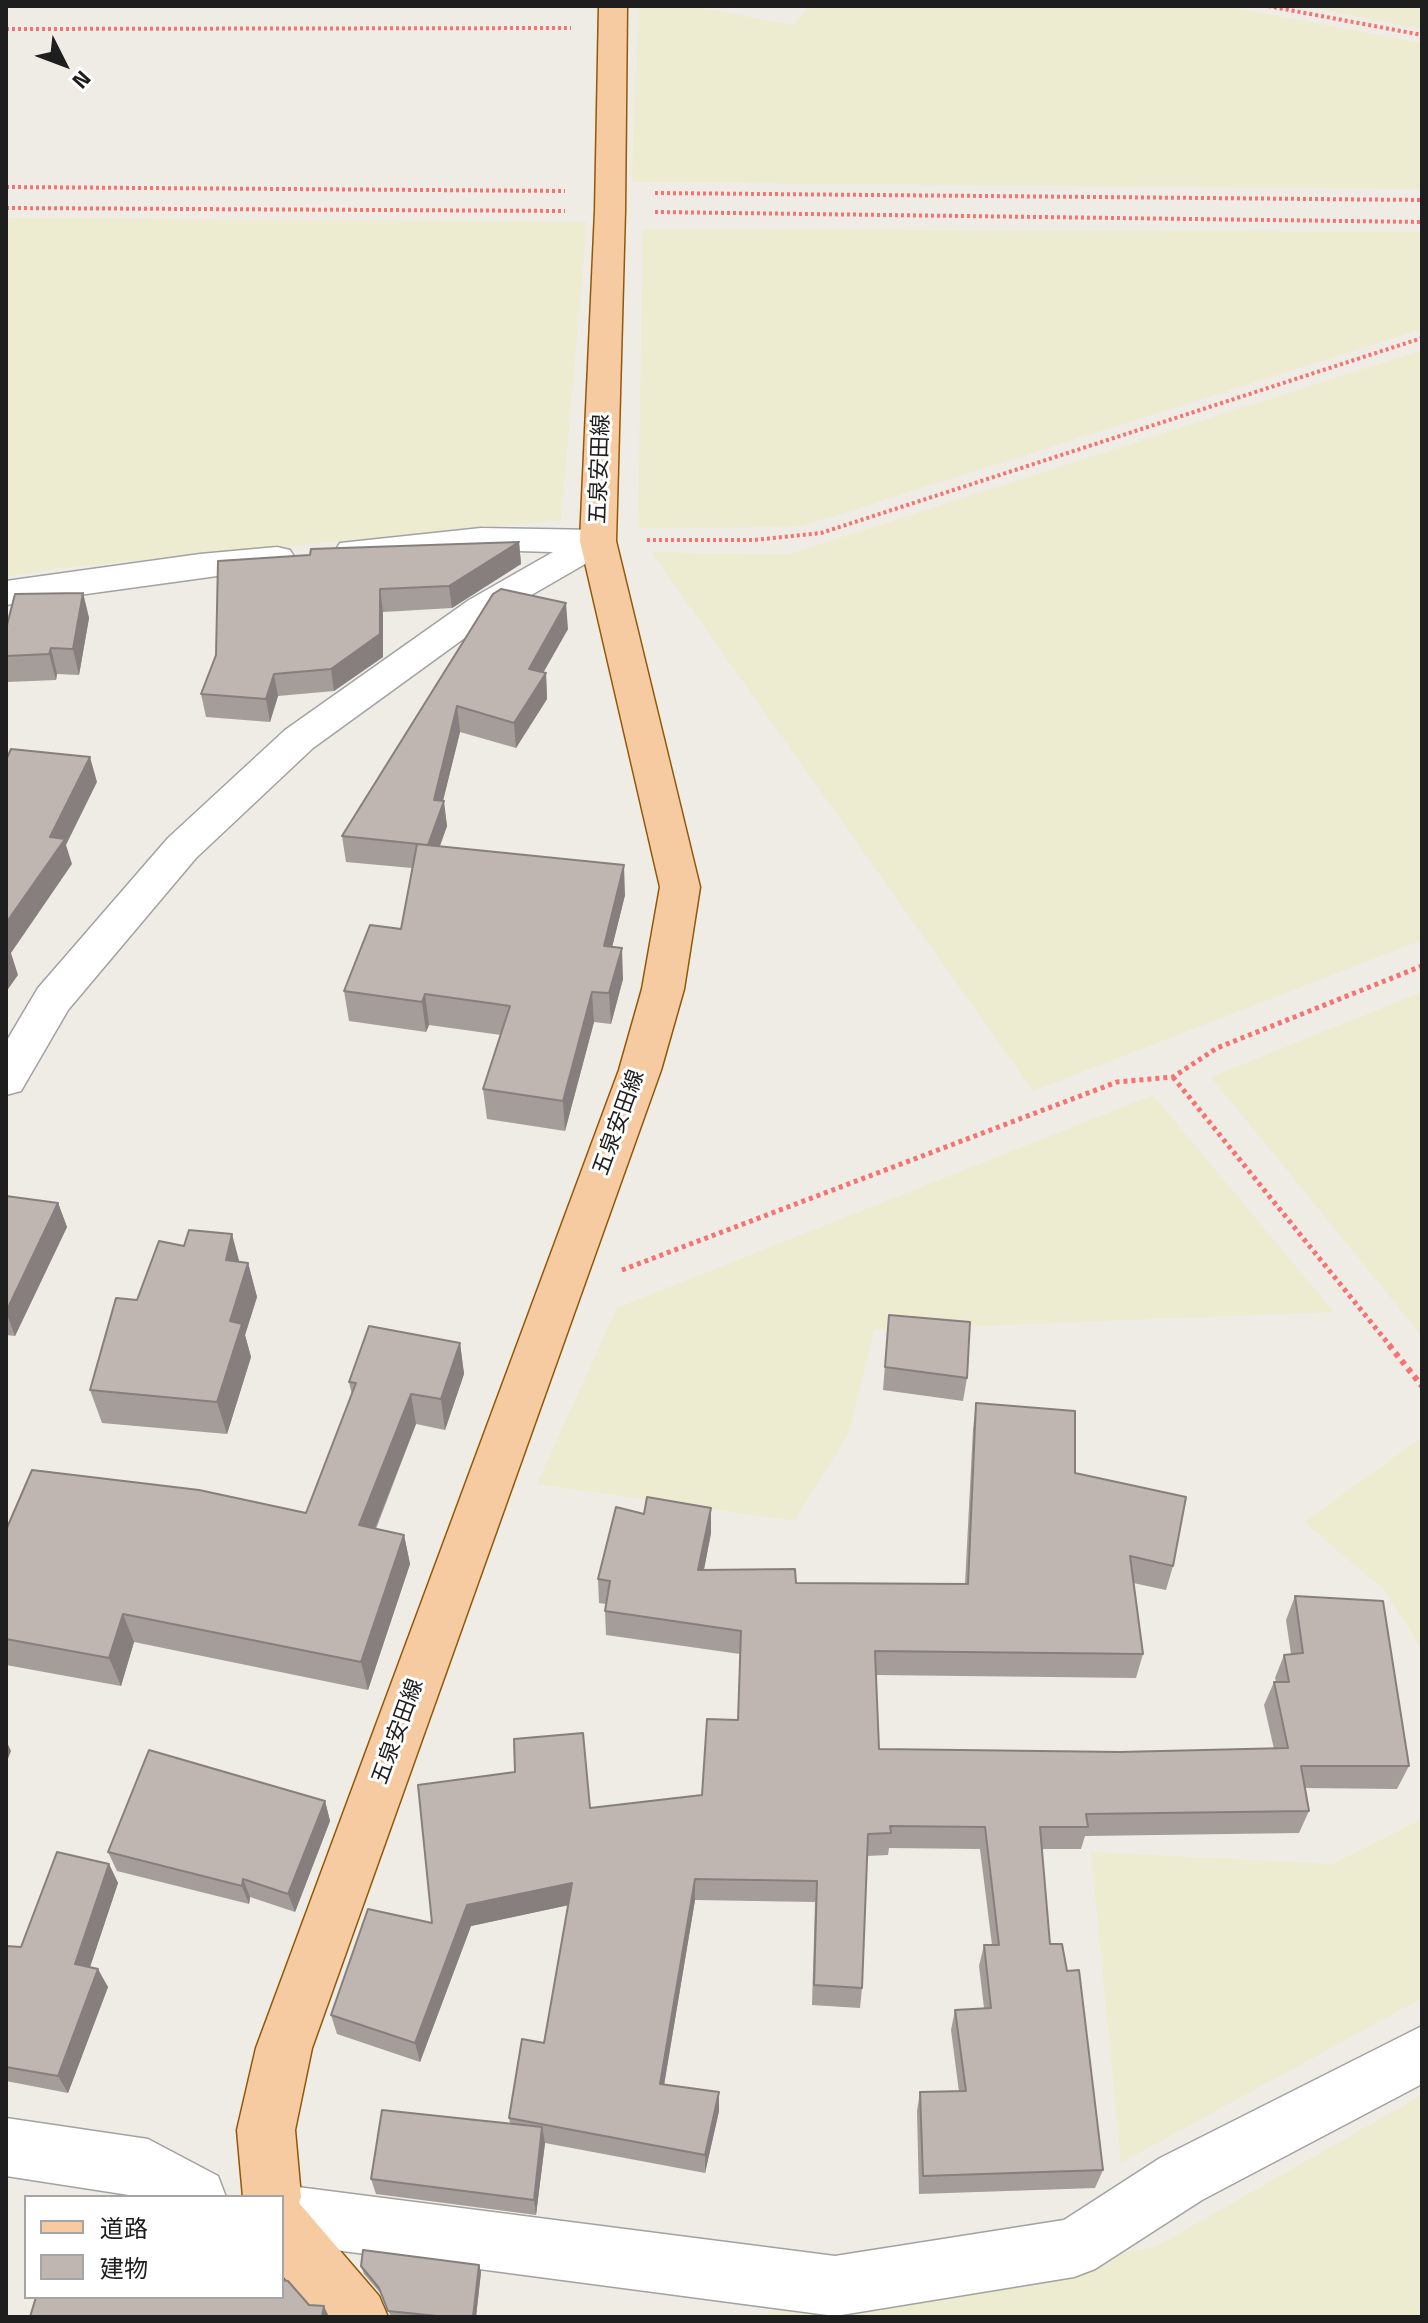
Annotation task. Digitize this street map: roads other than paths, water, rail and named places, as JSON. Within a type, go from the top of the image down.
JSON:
[{"type":"main road","name":"五泉安田線","points":[[272,2195],[266,2130],[284,2048],[640,1070],[663,989],[680,887],[598,541],[610,201],[612,17]]},
{"type":"main road","points":[[291,2245],[358,2317]]},
{"type":"street","points":[[6,593],[200,565],[481,539],[598,541]]},
{"type":"street","points":[[6,1079],[53,999],[182,848],[299,739],[482,608],[598,541]]},
{"type":"street","points":[[284,2214],[835,2286],[1074,2248],[1181,2179],[1422,2054]]},
{"type":"street","points":[[6,2147],[148,2168],[194,2195]]}]
